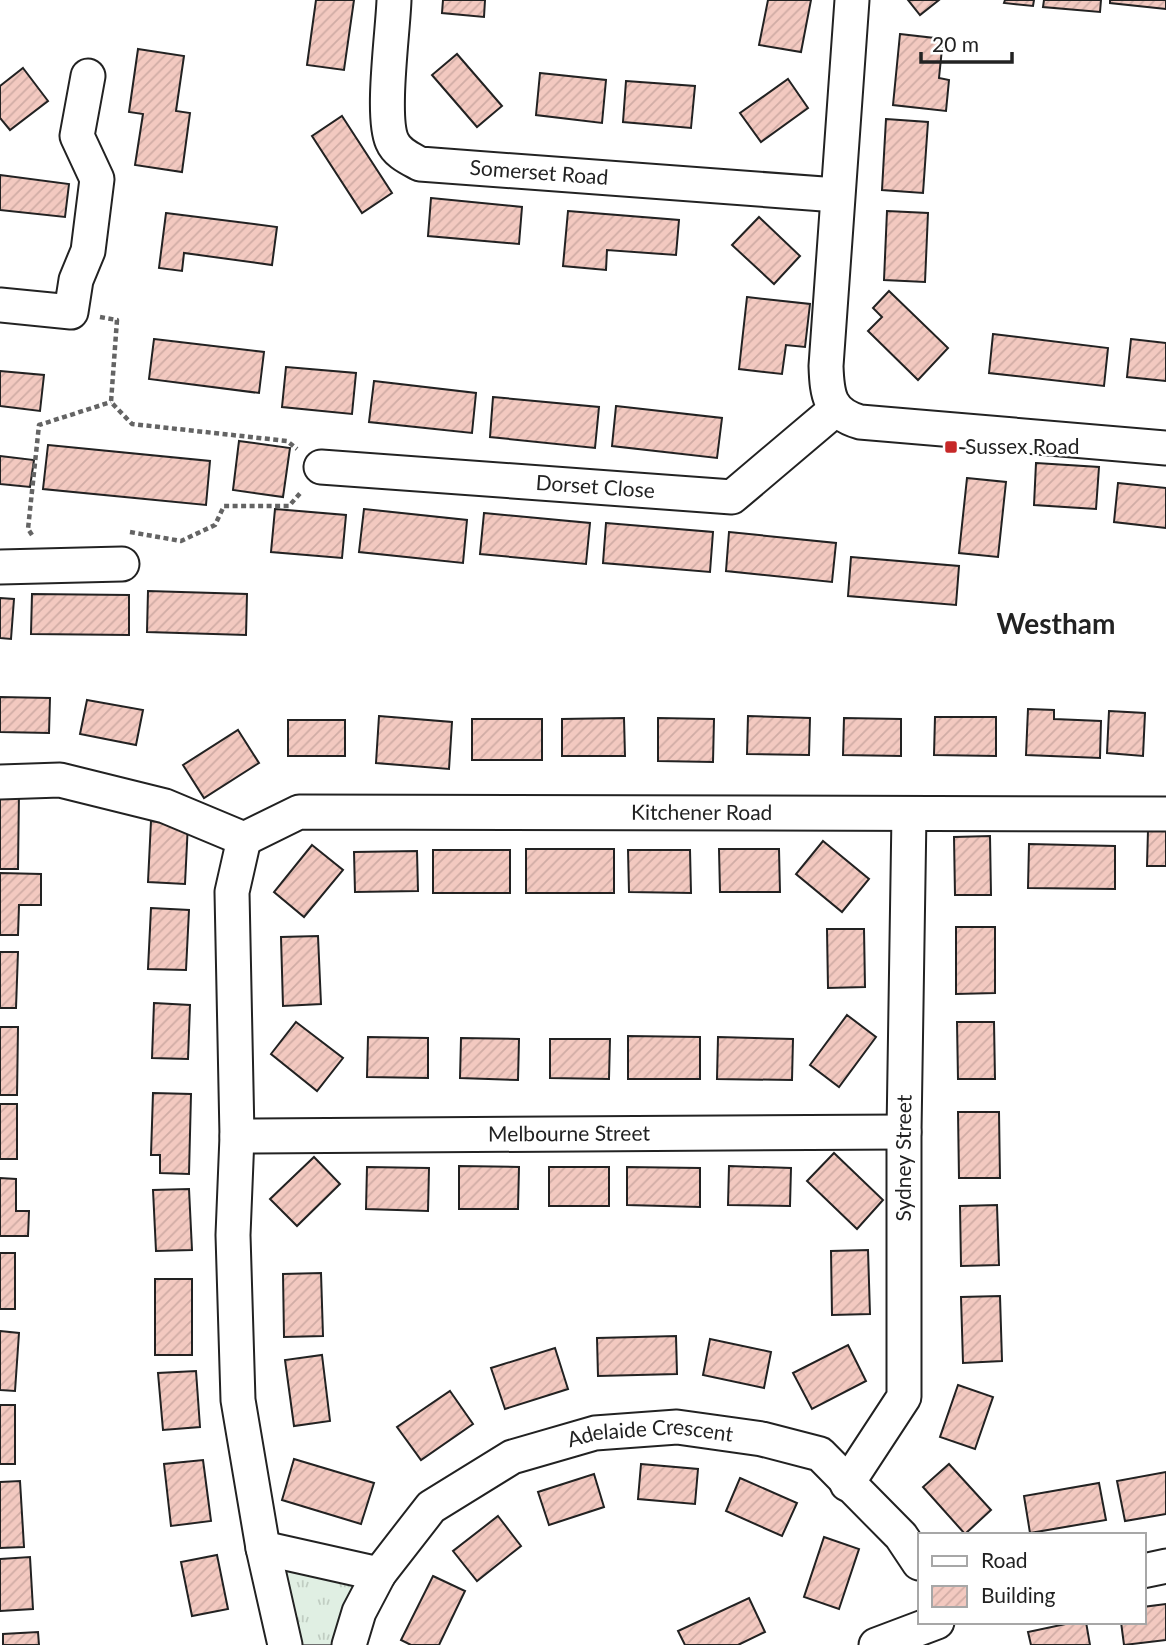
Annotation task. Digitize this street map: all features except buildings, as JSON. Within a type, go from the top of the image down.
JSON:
[{"type":"street","name":"Somerset Road","points":[[394,0],[387,117],[391,139],[398,151],[421,164],[837,195]]},
{"type":"street","points":[[852,0],[826,366],[827,391],[836,410],[847,418],[860,422],[1166,448]]},
{"type":"street","points":[[0,305],[71,312],[76,280],[88,251],[97,179],[77,136],[88,76]]},
{"type":"street","name":"Dorset Close","points":[[321,467],[733,498],[836,410]]},
{"type":"street","points":[[0,566],[123,548]]},
{"type":"street","points":[[0,782],[60,780],[165,806],[244,839],[232,892],[237,1136],[233,1235],[238,1400],[263,1548],[285,1645]]},
{"type":"street","name":"Kitchener Road","points":[[244,839],[299,812],[1166,814]]},
{"type":"street","name":"Sydney Street","points":[[848,1484],[904,1397],[904,1132],[909,814]]},
{"type":"street","name":"Melbourne Street","points":[[237,1136],[904,1132]]},
{"type":"street","name":"Adelaide Crescent","points":[[349,1645],[359,1612],[379,1574],[431,1507],[512,1457],[596,1433],[677,1427],[762,1439],[820,1454],[901,1536],[918,1562]]},
{"type":"street","points":[[263,1548],[379,1574]]},
{"type":"street","points":[[1145,1571],[1166,1566]]},
{"type":"street","points":[[891,1642],[932,1624]]},
{"type":"path","points":[[71,312],[117,320],[111,402],[132,424],[287,441],[321,467],[289,506],[224,506],[215,525],[181,541],[136,532],[123,548]]},
{"type":"path","points":[[22,541],[33,535],[28,529],[39,425],[111,402]]},
{"type":"green space","points":[[266,1563],[357,1569],[353,1595],[335,1645],[289,1645]]},
{"type":"place","name":"Sussex Road","points":[[951,447]]},
{"type":"district","name":"Westham","points":[[1056,624]]}]
